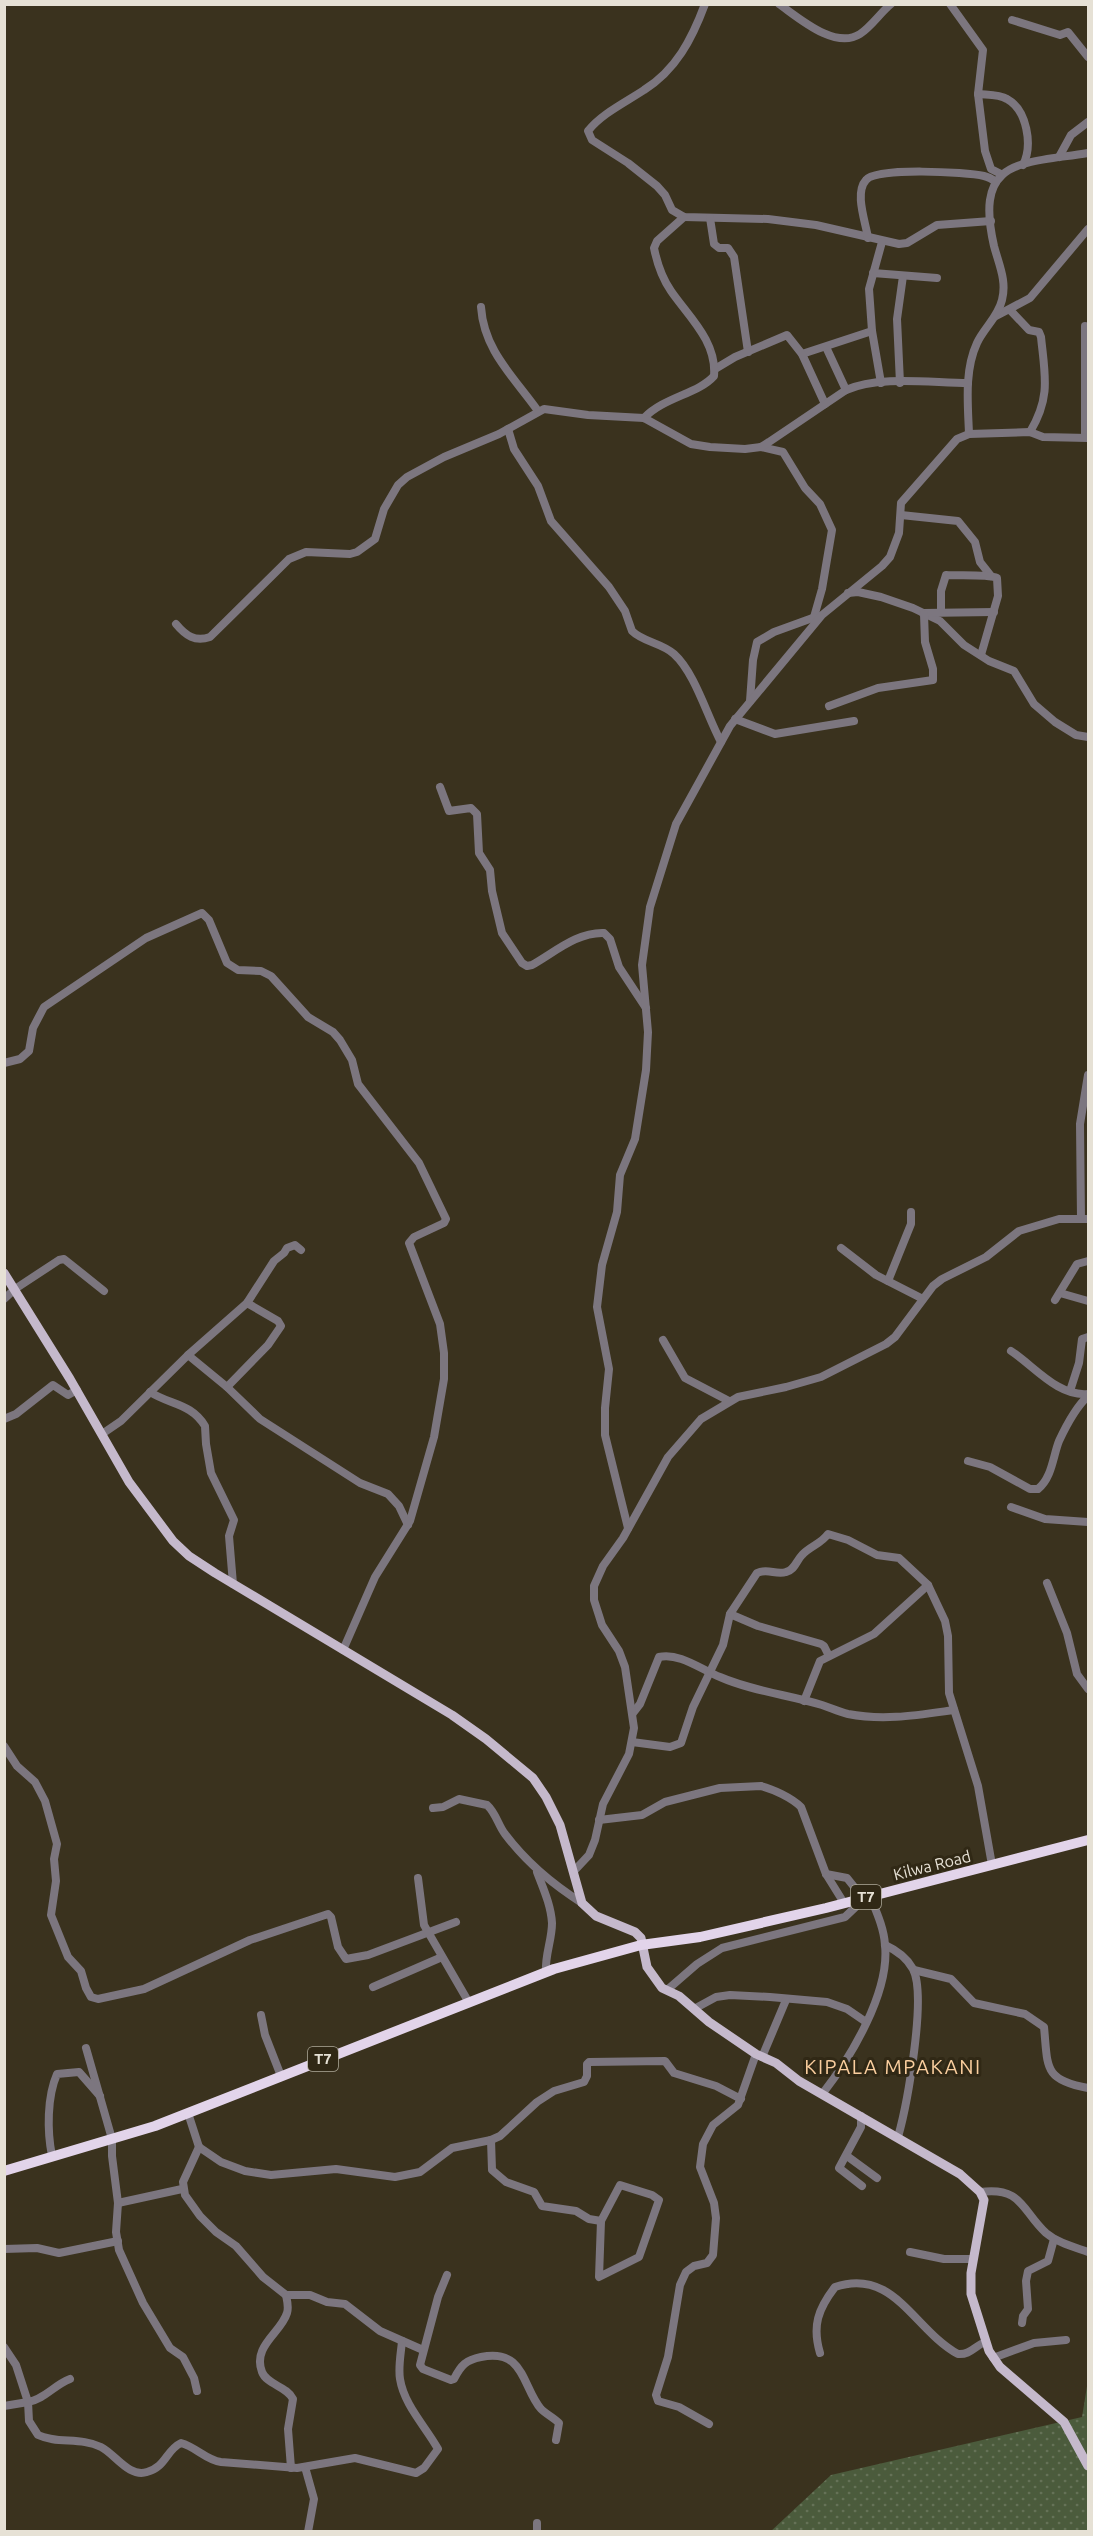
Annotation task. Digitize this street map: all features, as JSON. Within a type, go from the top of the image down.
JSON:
[{"type":"highway","name":"Kilwa Road","points":[[641,1945],[700,1937],[844,1903],[1089,1840]]},
{"type":"highway","name":"T7","points":[[4,2171],[112,2139],[188,2113],[546,1971],[641,1945]]},
{"type":"main road","points":[[4,1272],[129,1482],[173,1541],[189,1556],[233,1584],[420,1696],[486,1739],[533,1778],[546,1797],[560,1826],[582,1903],[596,1916],[635,1932],[640,1938],[652,1976],[667,1990],[679,1996],[709,2022],[759,2055],[776,2063],[799,2081],[960,2174],[980,2192],[984,2200],[983,2212],[973,2259],[971,2294],[986,2342],[993,2358],[1021,2386],[1064,2422],[1089,2466]]},
{"type":"street","points":[[705,4],[690,41],[674,64],[653,84],[598,121],[588,132],[592,140],[628,163],[657,186],[665,195],[672,210],[684,217],[768,219],[816,225],[882,242],[907,243],[937,225],[991,220]]},
{"type":"street","points":[[779,4],[809,26],[841,38],[857,36],[869,28],[889,5]]},
{"type":"street","points":[[950,4],[984,50],[978,94],[985,151],[991,169],[1000,174]]},
{"type":"street","points":[[1012,20],[1060,35],[1068,32],[1089,57]]},
{"type":"street","points":[[978,94],[1003,96],[1019,110],[1024,120],[1027,138],[1027,154],[1023,165]]},
{"type":"street","points":[[1059,157],[1071,135],[1089,122]]},
{"type":"street","points":[[969,434],[968,383],[975,347],[982,333],[996,316],[1002,300],[1004,282],[991,220],[990,200],[996,182],[1000,174],[1023,165],[1089,153]]},
{"type":"street","points":[[868,238],[861,193],[865,180],[870,177],[891,172],[956,174],[984,176],[996,182]]},
{"type":"street","points":[[684,217],[654,244],[655,255],[660,271],[672,292],[701,330],[715,369]]},
{"type":"street","points":[[710,218],[714,244],[719,248],[728,248],[734,257],[748,352]]},
{"type":"street","points":[[996,316],[1025,302],[1039,289],[1089,229]]},
{"type":"street","points":[[881,382],[872,331],[869,289],[882,242]]},
{"type":"street","points":[[873,273],[937,278]]},
{"type":"street","points":[[900,382],[897,319],[903,276]]},
{"type":"street","points":[[481,307],[483,327],[488,341],[499,360],[538,411]]},
{"type":"street","points":[[1010,310],[1027,329],[1039,332],[1041,337],[1046,393],[1029,432]]},
{"type":"street","points":[[628,1528],[605,1436],[609,1369],[597,1307],[602,1266],[617,1212],[620,1176],[635,1139],[646,1070],[646,1010],[642,965],[650,907],[674,830],[735,719],[818,616],[882,566],[890,557],[899,533],[901,502],[950,446],[961,436],[969,434],[1029,432],[1043,437],[1087,438],[1085,326]]},
{"type":"street","points":[[802,354],[872,331]]},
{"type":"street","points":[[644,418],[660,404],[711,379],[715,369],[786,335],[802,354],[825,404]]},
{"type":"street","points":[[826,347],[846,390]]},
{"type":"street","points":[[761,447],[846,390],[865,383],[968,383]]},
{"type":"street","points":[[176,624],[187,636],[196,640],[210,637],[289,559],[306,552],[350,554],[357,552],[375,539],[384,509],[398,485],[406,477],[461,448],[508,429],[538,411],[553,408],[588,415],[644,418],[692,444],[721,448],[761,447],[783,452],[805,488],[820,504],[832,530],[818,616]]},
{"type":"street","points":[[508,429],[514,449],[538,486],[551,521],[609,587],[625,611],[632,632],[676,656],[690,676],[721,742]]},
{"type":"street","points":[[901,515],[958,521],[975,542],[980,562],[991,576]]},
{"type":"street","points":[[941,612],[941,591],[946,575],[996,577],[999,582],[994,612],[981,655]]},
{"type":"street","points":[[848,593],[872,595],[939,621],[964,645],[989,661],[1014,671],[1034,704],[1055,722],[1076,735],[1089,737]]},
{"type":"street","points":[[923,614],[994,612]]},
{"type":"street","points":[[829,706],[878,688],[933,680],[933,669],[925,642],[923,614]]},
{"type":"street","points":[[750,701],[753,660],[757,642],[768,635],[818,616]]},
{"type":"street","points":[[735,719],[775,734],[854,721]]},
{"type":"street","points":[[440,787],[449,811],[471,808],[477,814],[478,853],[490,870],[492,891],[502,933],[522,963],[527,966],[532,965],[562,945],[604,933],[610,939],[619,967],[646,1010]]},
{"type":"street","points":[[4,1063],[20,1059],[30,1052],[33,1028],[44,1007],[146,938],[200,913],[209,920],[227,963],[238,970],[261,971],[271,976],[308,1017],[333,1032],[340,1040],[352,1060],[358,1084],[418,1163],[446,1219],[444,1223],[414,1237],[409,1243],[440,1324],[444,1353],[444,1379],[435,1419],[434,1437],[417,1500],[408,1524],[375,1577],[343,1650]]},
{"type":"street","points":[[574,1871],[589,1855],[606,1795],[629,1754],[632,1742],[633,1713],[625,1668],[619,1651],[602,1625],[594,1600],[597,1578],[668,1457],[696,1423],[729,1401],[821,1377],[880,1347],[895,1337],[923,1299],[942,1279],[986,1257],[1019,1231],[1042,1222],[1085,1219],[1085,1154],[1080,1124],[1083,1097],[1089,1075]]},
{"type":"street","points":[[888,1281],[911,1224],[911,1212]]},
{"type":"street","points":[[102,1434],[121,1421],[188,1355],[247,1304],[272,1264],[287,1248],[295,1245],[301,1250]]},
{"type":"street","points":[[841,1248],[863,1267],[923,1299]]},
{"type":"street","points":[[4,1299],[15,1289],[64,1259],[104,1292]]},
{"type":"street","points":[[1089,1261],[1077,1264],[1057,1296],[1089,1301]]},
{"type":"street","points":[[227,1387],[268,1345],[281,1326],[278,1321],[247,1304]]},
{"type":"street","points":[[1070,1391],[1079,1364],[1082,1339],[1089,1337]]},
{"type":"street","points":[[663,1340],[685,1378],[729,1401]]},
{"type":"street","points":[[1011,1351],[1031,1364],[1043,1377],[1070,1391],[1089,1395]]},
{"type":"street","points":[[188,1355],[227,1387],[260,1419],[360,1484],[388,1494],[399,1506],[408,1524]]},
{"type":"street","points":[[4,1419],[16,1414],[53,1385],[68,1395],[76,1390]]},
{"type":"street","points":[[150,1392],[162,1400],[182,1404],[206,1426],[207,1453],[211,1473],[234,1520],[229,1536],[233,1584]]},
{"type":"street","points":[[968,1461],[990,1467],[1029,1489],[1038,1489],[1047,1478],[1060,1439],[1080,1404],[1089,1395]]},
{"type":"street","points":[[1011,1508],[1045,1519],[1089,1522]]},
{"type":"street","points":[[632,1742],[670,1747],[681,1743],[693,1707],[723,1645],[730,1614],[757,1573],[761,1570],[786,1572],[792,1570],[800,1557],[823,1541],[828,1534],[848,1540],[877,1555],[899,1558],[928,1585],[945,1621],[948,1636],[949,1692],[978,1786],[992,1865]]},
{"type":"street","points":[[1047,1583],[1067,1632],[1077,1674],[1089,1689]]},
{"type":"street","points":[[804,1701],[816,1665],[829,1656],[864,1641],[874,1634],[928,1585]]},
{"type":"street","points":[[730,1614],[802,1640],[820,1644],[824,1646],[829,1656]]},
{"type":"street","points":[[633,1713],[640,1704],[659,1658],[665,1656],[688,1662],[720,1677],[846,1714],[888,1718],[954,1710]]},
{"type":"street","points":[[4,1746],[17,1766],[35,1782],[45,1801],[57,1844],[54,1859],[56,1881],[51,1915],[68,1957],[83,1973],[86,1988],[91,1997],[98,1999],[144,1989],[250,1940],[328,1914],[331,1917],[338,1947],[346,1959],[368,1955],[456,1922]]},
{"type":"street","points":[[599,1820],[642,1815],[665,1802],[720,1788],[761,1786],[794,1801],[801,1807],[826,1874],[844,1903]]},
{"type":"street","points":[[433,1808],[443,1807],[459,1799],[484,1803],[492,1810],[504,1833],[537,1870],[582,1903]]},
{"type":"street","points":[[537,1870],[552,1924],[545,1957],[546,1971]]},
{"type":"street","points":[[823,2093],[866,2022],[883,1980],[885,1945],[868,1896],[855,1888],[847,1878],[826,1874]]},
{"type":"street","points":[[418,1878],[421,1916],[428,1934],[468,2001]]},
{"type":"street","points":[[667,1990],[697,1964],[722,1948],[845,1917],[868,1896]]},
{"type":"street","points":[[885,1945],[904,1958],[914,1970],[919,2007],[898,2137]]},
{"type":"street","points":[[373,1987],[442,1957]]},
{"type":"street","points":[[914,1970],[951,1979],[974,2003],[992,2009],[1025,2014],[1038,2021],[1044,2027],[1046,2056],[1053,2074],[1063,2082],[1089,2088]]},
{"type":"street","points":[[694,2009],[716,1997],[730,1995],[831,2003],[847,2009],[866,2022]]},
{"type":"street","points":[[709,2424],[679,2407],[658,2400],[656,2395],[668,2357],[680,2285],[686,2272],[694,2266],[707,2263],[713,2255],[716,2218],[714,2203],[700,2167],[703,2144],[713,2125],[731,2113],[741,2099],[759,2055],[786,2000]]},
{"type":"street","points":[[261,2015],[265,2035],[281,2076]]},
{"type":"street","points":[[86,2048],[112,2139],[111,2156],[118,2203],[118,2241],[126,2267],[143,2303],[170,2348],[183,2357],[194,2378],[197,2391]]},
{"type":"street","points":[[188,2113],[199,2147],[220,2162],[259,2175],[336,2169],[395,2177],[420,2172],[452,2148],[500,2136],[537,2102],[554,2091],[584,2082],[589,2062],[665,2061],[674,2073],[716,2086],[741,2099]]},
{"type":"street","points":[[52,2156],[49,2115],[53,2084],[57,2074],[79,2072],[101,2097]]},
{"type":"street","points":[[861,2116],[861,2127],[847,2156],[839,2166],[862,2186]]},
{"type":"street","points":[[491,2140],[492,2170],[500,2179],[534,2192],[542,2206],[576,2211],[589,2219],[602,2221]]},
{"type":"street","points":[[199,2147],[182,2189],[190,2203],[209,2225],[236,2246],[263,2277],[286,2295],[310,2295],[327,2302],[345,2304],[380,2331],[423,2350]]},
{"type":"street","points":[[847,2156],[877,2178]]},
{"type":"street","points":[[620,2185],[652,2195],[659,2200],[639,2257],[599,2277],[602,2221],[620,2185]]},
{"type":"street","points":[[118,2203],[182,2189]]},
{"type":"street","points":[[980,2192],[994,2190],[1018,2200],[1054,2239],[1089,2252]]},
{"type":"street","points":[[1022,2323],[1023,2316],[1028,2309],[1026,2281],[1028,2271],[1048,2261],[1054,2239]]},
{"type":"street","points":[[4,2248],[37,2248],[59,2253],[118,2241]]},
{"type":"street","points":[[910,2252],[945,2259],[973,2259]]},
{"type":"street","points":[[447,2276],[438,2297],[420,2366],[451,2380],[454,2379],[460,2366],[470,2360],[494,2355],[507,2359],[526,2379],[540,2408],[559,2423],[556,2440]]},
{"type":"street","points":[[820,2354],[816,2332],[819,2311],[835,2287],[856,2282],[886,2290],[957,2354],[968,2353],[986,2342]]},
{"type":"street","points":[[286,2295],[289,2310],[265,2343],[260,2355],[260,2364],[265,2377],[286,2390],[293,2399],[288,2429],[291,2468]]},
{"type":"street","points":[[993,2358],[1034,2343],[1066,2340]]},
{"type":"street","points":[[4,2347],[16,2365],[28,2402],[29,2421],[38,2435],[96,2445],[110,2451],[135,2472],[145,2473],[161,2465],[173,2447],[181,2443],[196,2448],[216,2461],[291,2468],[355,2458],[409,2472],[419,2472],[438,2449],[411,2407],[401,2385],[399,2377],[402,2341]]},
{"type":"street","points":[[4,2363],[16,2365]]},
{"type":"street","points":[[4,2406],[43,2398],[53,2388],[70,2379]]},
{"type":"street","points":[[305,2467],[314,2499],[308,2532]]},
{"type":"green space","points":[[1088,2380],[1088,2531],[770,2532],[831,2475],[1082,2417]]},
{"type":"district","name":"KIPALA MPAKANI","points":[[893,2067]]}]
